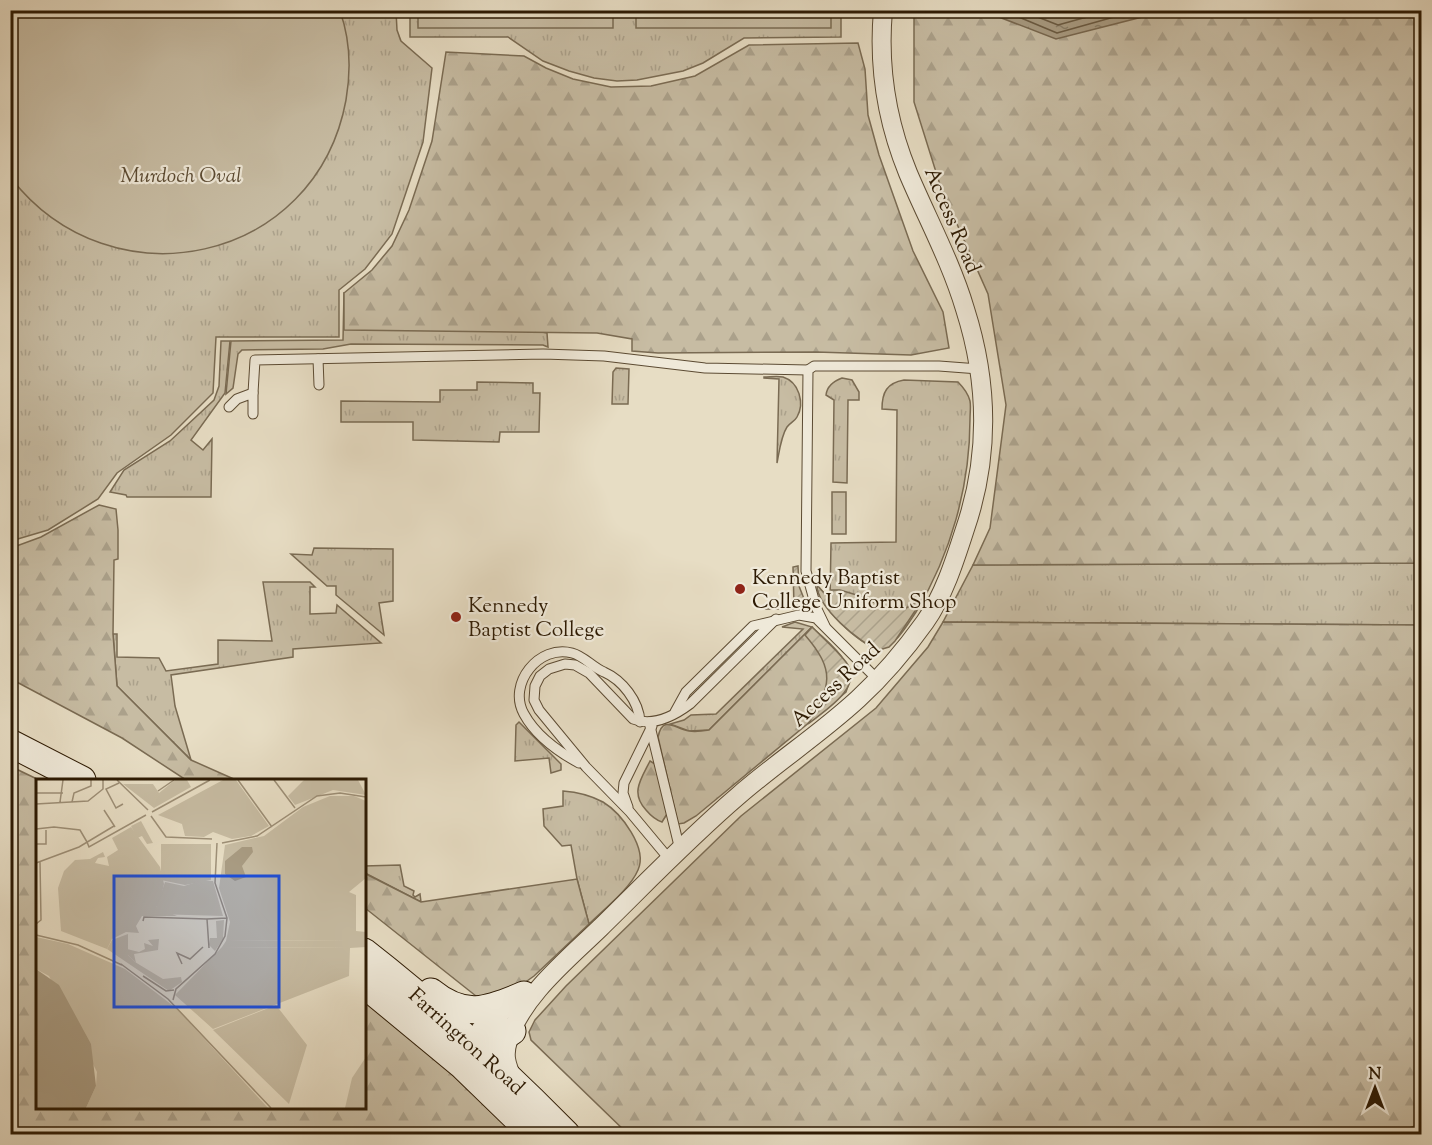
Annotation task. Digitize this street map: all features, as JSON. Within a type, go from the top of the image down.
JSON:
[{"type":"main road","points":[[10,744],[80,779]]},
{"type":"main road","points":[[366,941],[450,1006],[461,1009],[480,1009],[502,1004],[531,992]]},
{"type":"main road","name":"Farrington Road","points":[[366,954],[476,1036],[514,1081],[566,1134]]},
{"type":"main road","points":[[366,985],[434,1035],[451,1042],[476,1036],[497,1041],[512,1031]]},
{"type":"main road","name":"Farrington Road","points":[[366,985],[462,1065],[533,1134]]},
{"type":"main road","points":[[476,1036],[469,1049],[471,1061],[548,1134]]},
{"type":"street","name":"Access Road","points":[[476,1036],[495,1016],[531,992],[738,796],[855,702],[878,680],[927,619],[946,583],[968,521],[982,461],[983,400],[980,369],[965,306],[908,174],[893,126],[883,82],[882,10]]},
{"type":"street","name":"Access Road","points":[[514,1081],[506,1063],[505,1054],[512,1031],[531,992]]},
{"type":"lane","points":[[253,414],[255,360],[543,354],[604,356],[705,368],[808,370],[814,366],[939,366],[980,369]]},
{"type":"lane","points":[[318,359],[319,385]]},
{"type":"lane","points":[[808,370],[806,564],[816,607],[825,626]]},
{"type":"lane","points":[[229,406],[237,399],[253,393]]},
{"type":"lane","points":[[675,855],[586,766],[536,705],[535,686],[544,672],[565,664],[576,665],[584,669],[626,713],[649,723],[674,714],[686,692],[753,626],[805,615],[816,618],[825,626],[878,680]]},
{"type":"lane","points":[[586,766],[559,752],[539,734],[524,715],[519,702],[522,679],[532,664],[556,652],[574,653],[608,673],[633,698],[640,713],[649,723],[675,855]]},
{"type":"lane","points":[[630,812],[625,802],[624,783],[649,723]]},
{"type":"green space","points":[[11,10],[340,11],[348,44],[348,89],[327,156],[295,200],[253,231],[205,249],[153,253],[101,243],[53,218],[11,178]]},
{"type":"green space","name":"Murdoch Oval","points":[[11,11],[396,11],[397,30],[401,41],[432,68],[423,142],[392,234],[365,269],[339,290],[339,337],[216,337],[213,393],[171,435],[117,473],[98,499],[48,530],[11,541]]},
{"type":"green space","points":[[410,11],[841,11],[841,37],[744,38],[703,63],[683,71],[637,80],[617,81],[594,78],[543,61],[508,37],[410,37]]},
{"type":"green space","points":[[418,11],[613,11],[613,28],[418,28]]},
{"type":"green space","points":[[636,11],[831,11],[831,28],[636,28]]},
{"type":"green space","points":[[914,11],[1421,11],[1421,563],[973,565],[990,528],[1006,405],[988,294],[941,188],[914,102]]},
{"type":"green space","points":[[858,43],[865,69],[868,115],[879,155],[913,251],[943,312],[949,348],[911,355],[816,352],[658,353],[632,351],[632,339],[597,333],[344,330],[344,293],[372,270],[392,246],[409,210],[432,141],[446,52],[524,56],[573,79],[611,87],[651,86],[695,76],[749,45]]},
{"type":"green space","points":[[344,293],[547,333],[548,347],[543,345],[351,344],[323,349],[242,350],[238,354],[233,388],[226,394],[231,341],[343,340]]},
{"type":"green space","points":[[221,341],[230,341],[225,393],[191,440],[203,450],[212,439],[211,497],[127,497],[110,492],[124,470],[170,441],[214,400],[219,386]]},
{"type":"green space","points":[[616,368],[629,369],[628,404],[612,404],[613,372]]},
{"type":"green space","points":[[764,377],[783,377],[789,380],[797,388],[800,400],[797,417],[783,435],[777,463],[779,379]]},
{"type":"green space","points":[[842,378],[852,380],[859,392],[859,400],[848,400],[847,483],[833,482],[834,400],[826,395],[831,384]]},
{"type":"green space","points":[[904,380],[958,382],[970,401],[969,444],[956,519],[939,567],[905,629],[891,644],[879,650],[861,640],[841,623],[824,603],[817,585],[830,600],[831,543],[896,542],[897,410],[882,409],[882,403],[887,389],[893,383]]},
{"type":"green space","points":[[477,382],[533,383],[533,393],[540,393],[539,432],[500,432],[499,442],[413,440],[413,422],[341,422],[341,401],[440,402],[440,390],[477,390]]},
{"type":"green space","points":[[832,492],[846,492],[846,534],[832,534]]},
{"type":"green space","points":[[99,505],[116,509],[118,559],[114,560],[113,634],[117,686],[191,760],[234,779],[184,779],[122,738],[11,679],[11,548],[41,537]]},
{"type":"green space","points":[[314,548],[393,549],[393,601],[379,603],[384,635],[336,595],[336,586],[327,586],[291,554],[312,555]]},
{"type":"green space","points":[[1421,563],[1421,625],[943,622],[973,565]]},
{"type":"green space","points":[[798,566],[799,586],[808,609],[766,609],[768,606],[794,606],[793,567]]},
{"type":"green space","points":[[263,582],[310,582],[315,587],[310,587],[310,614],[336,613],[337,605],[381,643],[293,649],[293,657],[171,675],[175,706],[191,760],[117,686],[113,634],[117,634],[117,657],[159,658],[166,671],[218,664],[218,640],[272,641]]},
{"type":"green space","points":[[817,585],[830,600],[831,590],[840,590],[888,609],[906,608],[923,599],[895,641],[889,647],[879,650],[861,640],[840,623],[824,603]]},
{"type":"green space","points":[[795,622],[812,627],[709,730],[689,731],[670,724],[684,720],[691,715],[716,714],[803,629],[782,627]]},
{"type":"green space","points":[[943,622],[1421,625],[1421,1124],[1391,1134],[628,1134],[531,1040],[529,1032],[535,1020],[566,986],[741,816],[876,708],[928,647]]},
{"type":"green space","points":[[812,627],[841,655],[846,663],[849,682],[846,692],[696,816],[678,824],[658,737],[660,730],[666,724],[689,731],[709,730]]},
{"type":"green space","points":[[812,627],[846,662],[850,671],[850,680],[847,689],[840,697],[808,724],[822,699],[827,679],[822,659],[805,635]]},
{"type":"green space","points":[[519,722],[561,764],[561,770],[551,773],[549,758],[515,761],[516,725]]},
{"type":"green space","points":[[650,761],[655,764],[667,814],[662,822],[650,814],[639,798],[639,786]]},
{"type":"green space","points":[[10,766],[37,779],[36,1109],[366,1109],[366,997],[520,1134],[11,1134]]},
{"type":"green space","points":[[563,791],[588,796],[610,807],[631,832],[639,852],[640,861],[634,877],[623,892],[589,924],[571,845],[562,846],[544,826],[543,809],[563,806]]},
{"type":"green space","points":[[400,865],[404,886],[414,891],[415,897],[420,894],[421,902],[366,874],[366,866]]},
{"type":"green space","points":[[366,874],[421,902],[577,879],[589,924],[534,976],[517,988],[481,1000],[366,909]]},
{"type":"water","points":[[994,11],[1146,11],[1142,17],[1056,39],[999,17]]},
{"type":"place","name":"Kennedy Baptist College Uniform Shop","points":[[740,589]]},
{"type":"place","name":"Kennedy Baptist College","points":[[456,617]]}]
